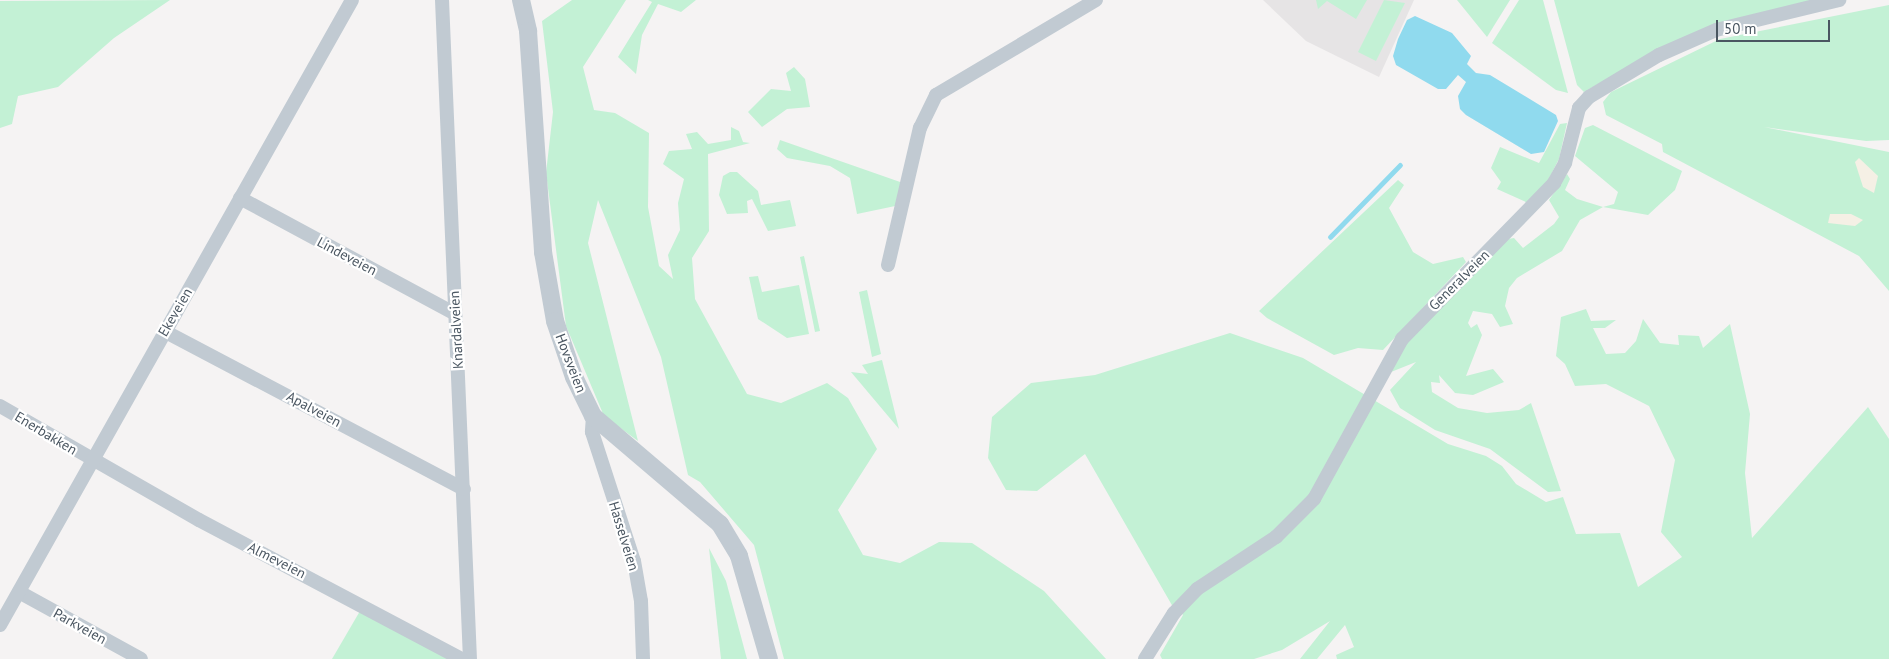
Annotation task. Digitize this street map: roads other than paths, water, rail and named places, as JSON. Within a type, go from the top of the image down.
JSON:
[{"type":"street","name":"Ekeveien","points":[[0,625],[352,0]]},
{"type":"street","name":"Knardalveien","points":[[442,0],[470,659]]},
{"type":"street","name":"Hovsveien","points":[[521,0],[528,31],[549,295],[574,377],[593,416],[720,524],[739,556],[769,659]]},
{"type":"street","points":[[888,265],[920,128],[936,95],[1096,0]]},
{"type":"street","name":"Generalveien","points":[[1145,659],[1174,613],[1197,589],[1276,537],[1314,498],[1402,339],[1554,183],[1565,163],[1579,108],[1589,97],[1659,55],[1716,30],[1839,0]]},
{"type":"street","name":"Lindeveien","points":[[240,198],[455,314]]},
{"type":"street","name":"Apalveien","points":[[164,331],[464,489]]},
{"type":"street","name":"Enerbakken","points":[[0,406],[92,461]]},
{"type":"street","name":"Hasselveien","points":[[593,416],[592,432],[635,570],[643,659]]},
{"type":"street","name":"Almeveien","points":[[92,461],[461,659]]},
{"type":"street","name":"Parkveien","points":[[19,592],[141,659]]},
{"type":"water","points":[[1415,16],[1452,33],[1471,56],[1467,64],[1476,73],[1490,75],[1556,115],[1558,121],[1544,152],[1531,154],[1466,115],[1460,109],[1458,96],[1466,82],[1458,75],[1446,89],[1438,89],[1396,65],[1393,56],[1398,39],[1407,20]]},
{"type":"waterway","points":[[1330,237],[1400,165]]}]
